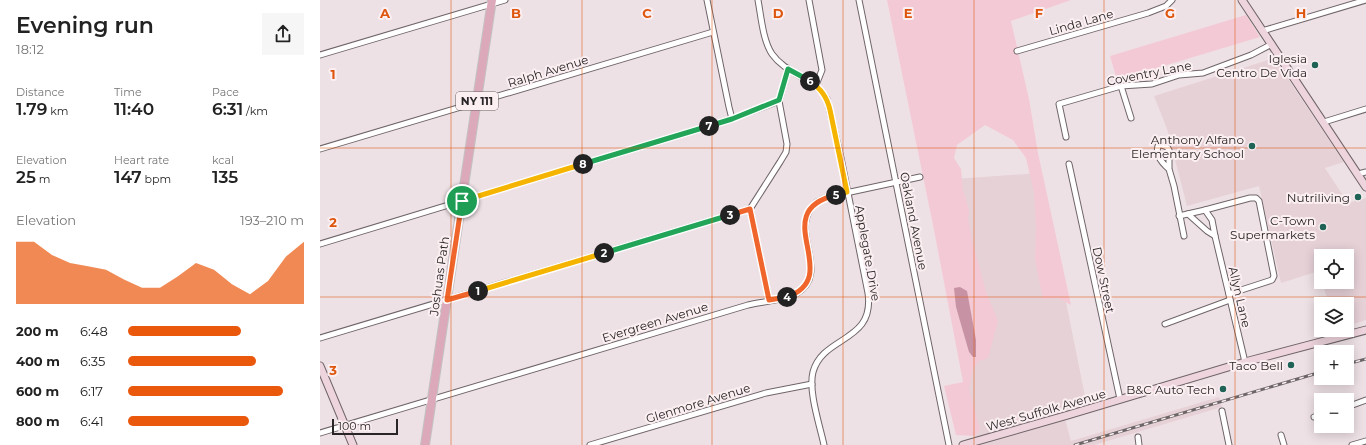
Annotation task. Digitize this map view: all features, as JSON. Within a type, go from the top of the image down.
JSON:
[{"type":"main road","points":[[1242,0],[1366,187]]},
{"type":"main road","name":"Joshuas Path","points":[[425,442],[492,2]]},
{"type":"main road","name":"West Suffolk Avenue","points":[[963,445],[980,443],[1245,362],[1366,330]]},
{"type":"main road","points":[[320,366],[344,425],[354,445]]},
{"type":"street","points":[[320,54],[492,2],[505,0]]},
{"type":"street","points":[[707,0],[732,119]]},
{"type":"street","name":"Applegate Drive","points":[[758,0],[766,42],[772,54],[788,69],[816,85],[827,98],[869,304],[867,315],[861,326],[844,340],[825,352],[818,361],[813,372],[812,384],[824,445]]},
{"type":"street","points":[[809,0],[822,70],[816,85]]},
{"type":"street","name":"Oakland Avenue","points":[[859,0],[950,445]]},
{"type":"street","name":"Linda Lane","points":[[1017,51],[1148,13],[1166,6],[1172,0]]},
{"type":"street","points":[[1262,31],[1366,0]]},
{"type":"street","name":"Ralph Avenue","points":[[320,149],[713,32]]},
{"type":"street","name":"Coventry Lane","points":[[1066,137],[1059,104],[1121,86],[1152,84],[1179,75],[1203,73],[1246,58],[1272,44]]},
{"type":"street","points":[[320,338],[750,209],[786,152],[787,144],[779,100],[788,69]]},
{"type":"street","points":[[1121,86],[1131,118]]},
{"type":"street","points":[[320,244],[732,119],[779,100]]},
{"type":"street","points":[[1324,122],[1366,109]]},
{"type":"street","name":"Dow Street","points":[[1070,164],[1120,400]]},
{"type":"street","points":[[1169,169],[1184,236]]},
{"type":"street","points":[[1358,174],[1366,172]]},
{"type":"street","name":"Evergreen Avenue","points":[[320,433],[701,319],[769,300],[786,298],[803,288],[811,271],[811,261],[804,231],[804,222],[813,206],[820,200],[847,192],[920,177]]},
{"type":"street","points":[[1179,216],[1250,198],[1256,198],[1259,201],[1274,276],[1272,280],[1229,294]]},
{"type":"street","points":[[750,209],[769,300]]},
{"type":"street","name":"Allyn Lane","points":[[1205,210],[1212,220],[1245,362]]},
{"type":"street","points":[[1188,214],[1215,236]]},
{"type":"street","points":[[1164,324],[1230,300]]},
{"type":"street","name":"Glenmore Avenue","points":[[590,445],[766,393],[812,384]]},
{"type":"street","points":[[1354,404],[1366,400]]},
{"type":"street","points":[[1222,411],[1230,445]]},
{"type":"street","points":[[1281,435],[1284,445]]},
{"type":"street","points":[[1138,437],[1139,445]]},
{"type":"street","points":[[1352,445],[1366,441]]},
{"type":"shaded area","points":[[887,0],[1071,0],[1011,21],[1029,99],[1038,153],[1071,305],[1058,298],[1043,299],[1035,260],[1036,228],[1034,192],[1026,158],[1013,140],[985,125],[957,145],[954,158],[961,169],[963,190],[969,210],[968,219],[972,240],[986,292],[998,321],[988,358],[979,361],[973,369],[969,389],[980,430],[974,436],[956,435],[944,386],[963,382],[934,230]],"holes":[[[956,307],[972,311],[971,318],[976,357],[969,352]]]},
{"type":"shaded area","points":[[1246,15],[1260,37],[1117,80],[1110,56]]},
{"type":"shaded area","name":"Anthony Alfano Elementary School","points":[[1274,58],[1344,162],[1325,168],[1342,194],[1345,204],[1366,198],[1366,320],[1354,324],[1354,297],[1327,297],[1324,289],[1354,289],[1354,249],[1314,249],[1314,273],[1281,283],[1259,186],[1187,206],[1167,129],[1154,96]]},
{"type":"shaded area","points":[[1040,173],[1086,401],[1062,408],[1071,441],[1219,397],[1222,407],[1094,445],[976,445],[959,358],[954,179]]},
{"type":"shaded area","points":[[960,287],[967,291],[976,340],[976,357],[973,357],[969,352],[956,307],[954,288]]},
{"type":"railway","points":[[1354,362],[1366,359]]},
{"type":"railway","points":[[1075,445],[1314,374]]},
{"type":"place","name":"Iglesia Centro De Vida","points":[[1315,65]]},
{"type":"place","name":"Anthony Alfano Elementary School","points":[[1252,146]]},
{"type":"place","name":"Nutriliving","points":[[1358,197]]},
{"type":"place","name":"C‑Town Supermarkets","points":[[1323,227]]},
{"type":"place","name":"Taco Bell","points":[[1291,365]]},
{"type":"place","name":"B&C Auto Tech","points":[[1223,389]]},
{"type":"route","points":[[788,69],[816,85],[827,98],[847,192],[820,200],[808,213],[804,222],[804,231],[811,261],[811,271],[803,288],[786,298],[769,300],[750,209],[447,300],[462,201],[732,119],[766,106],[779,100],[788,69]]}]
